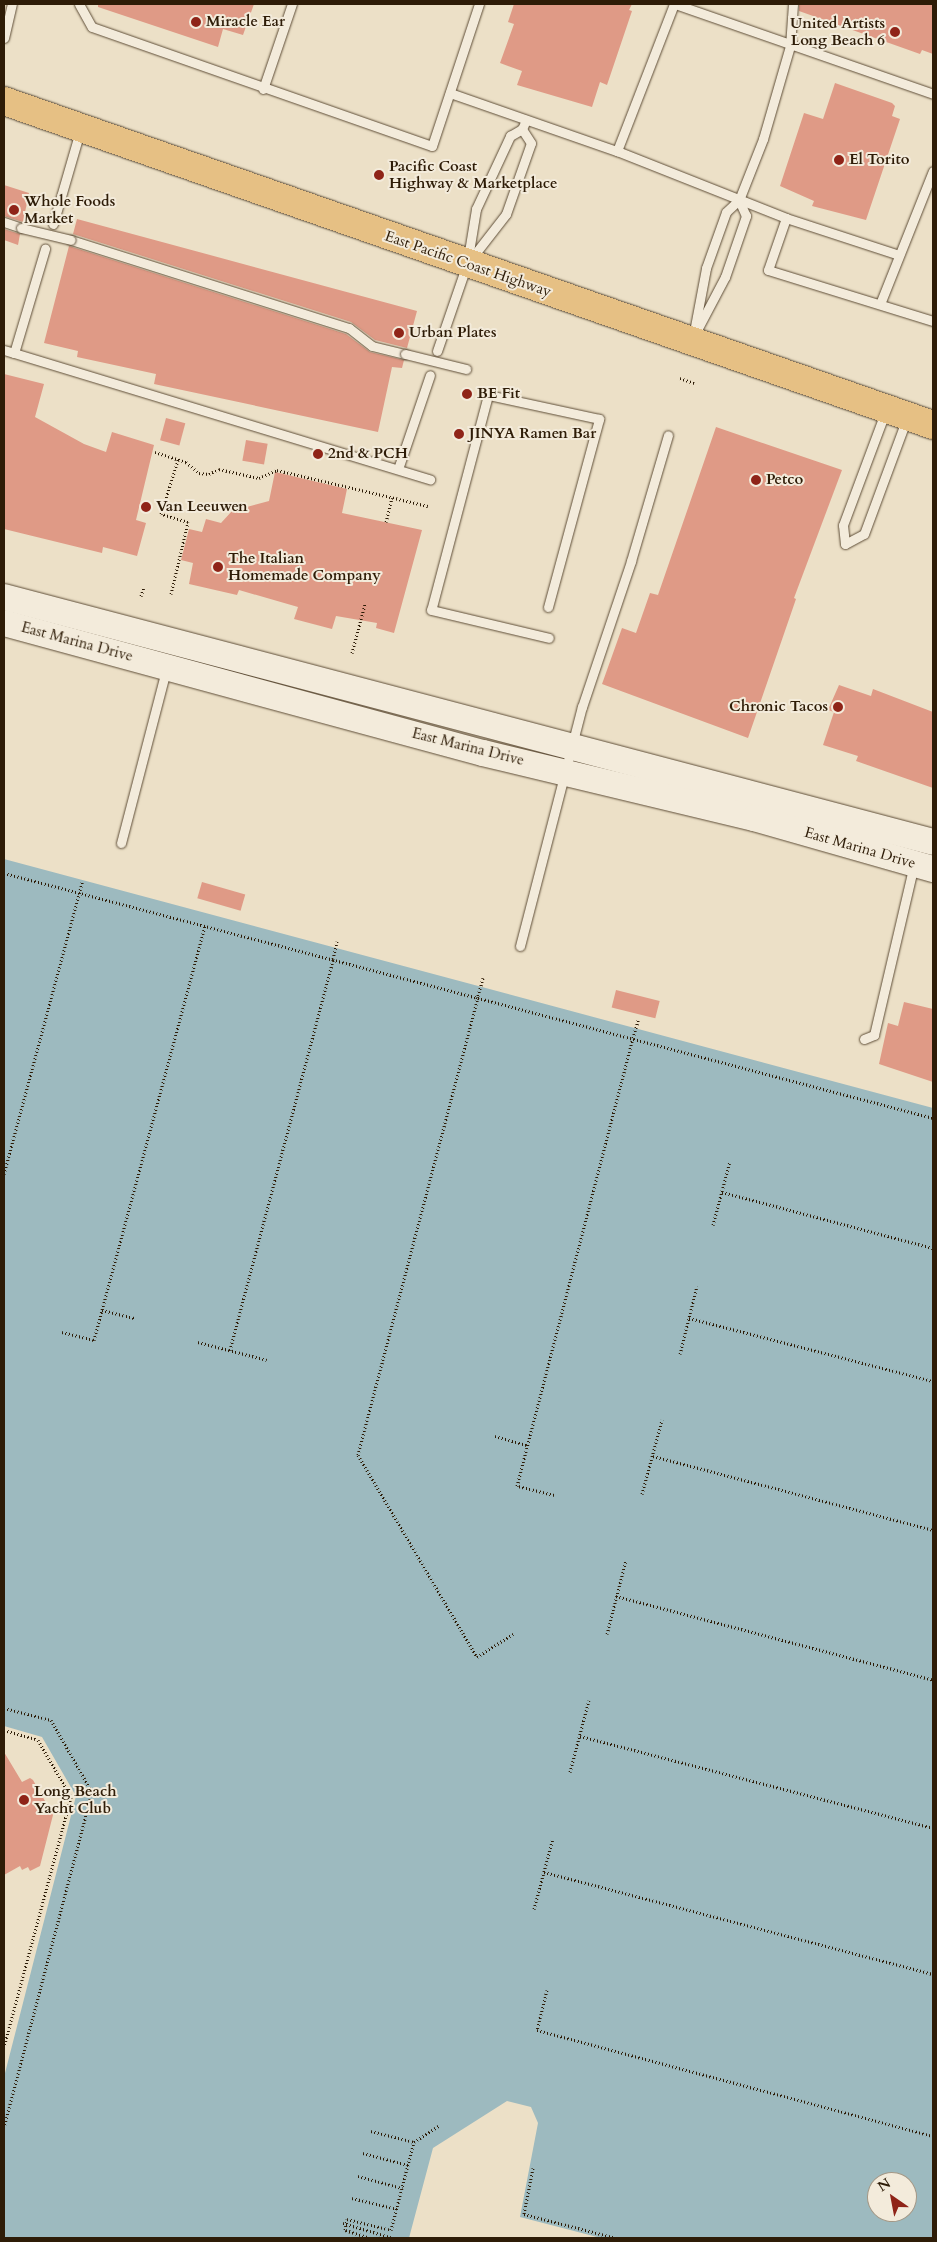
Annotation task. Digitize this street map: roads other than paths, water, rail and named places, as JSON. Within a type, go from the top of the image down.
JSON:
[{"type":"highway","name":"East Pacific Coast Highway","points":[[4,101],[82,126],[467,264],[692,340],[933,425]]},
{"type":"main road","name":"East Marina Drive","points":[[4,597],[169,654],[484,753],[568,759],[754,818],[923,852]]},
{"type":"main road","name":"East Marina Drive","points":[[4,623],[169,654]]},
{"type":"lane","points":[[4,38],[12,4]]},
{"type":"lane","points":[[79,4],[92,27],[263,89],[432,146],[479,4]]},
{"type":"lane","points":[[263,89],[292,4]]},
{"type":"lane","points":[[617,151],[675,4],[790,46],[933,94]]},
{"type":"lane","points":[[692,340],[706,268],[726,212],[738,200],[762,139],[790,46],[793,4]]},
{"type":"lane","points":[[450,93],[524,124],[617,151],[786,218],[899,255]]},
{"type":"lane","points":[[437,351],[467,264],[476,209],[510,136],[524,124]]},
{"type":"lane","points":[[467,264],[506,214],[531,143],[524,124]]},
{"type":"lane","points":[[53,224],[82,126]]},
{"type":"lane","points":[[880,304],[933,171]]},
{"type":"lane","points":[[692,340],[725,277],[746,216],[738,200]]},
{"type":"lane","points":[[786,218],[768,270],[933,320]]},
{"type":"lane","points":[[4,222],[71,240],[349,328],[372,346],[466,369]]},
{"type":"lane","points":[[14,354],[45,249]]},
{"type":"lane","points":[[4,350],[430,480]]},
{"type":"lane","points":[[398,469],[430,375]]},
{"type":"lane","points":[[548,607],[599,420],[488,395],[431,610],[549,638]]},
{"type":"lane","points":[[897,412],[864,534],[846,544],[843,525],[897,412]]},
{"type":"lane","points":[[520,946],[568,759],[631,561],[668,434]]},
{"type":"lane","points":[[121,843],[169,654]]},
{"type":"lane","points":[[864,1039],[874,1035],[923,852]]},
{"type":"water","points":[[4,859],[933,1108],[933,2238],[601,2238],[520,2217],[538,2123],[531,2107],[507,2101],[433,2148],[409,2238],[4,2238],[4,2077],[76,1796],[42,1737],[4,1726]]},
{"type":"place","name":"Miracle Ear","points":[[196,22]]},
{"type":"place","name":"United Artists Long Beach 6","points":[[895,32]]},
{"type":"place","name":"El Torito","points":[[839,160]]},
{"type":"place","name":"Pacific Coast Highway & Marketplace","points":[[379,175]]},
{"type":"place","name":"Whole Foods Market","points":[[14,210]]},
{"type":"place","name":"Urban Plates","points":[[399,333]]},
{"type":"place","name":"BE Fit","points":[[467,394]]},
{"type":"place","name":"JINYA Ramen Bar","points":[[459,434]]},
{"type":"place","name":"2nd & PCH","points":[[318,454]]},
{"type":"place","name":"Petco","points":[[756,480]]},
{"type":"place","name":"Van Leeuwen","points":[[146,507]]},
{"type":"place","name":"The Italian Homemade Company","points":[[218,567]]},
{"type":"place","name":"Chronic Tacos","points":[[838,707]]},
{"type":"place","name":"Long Beach Yacht Club","points":[[24,1800]]}]
